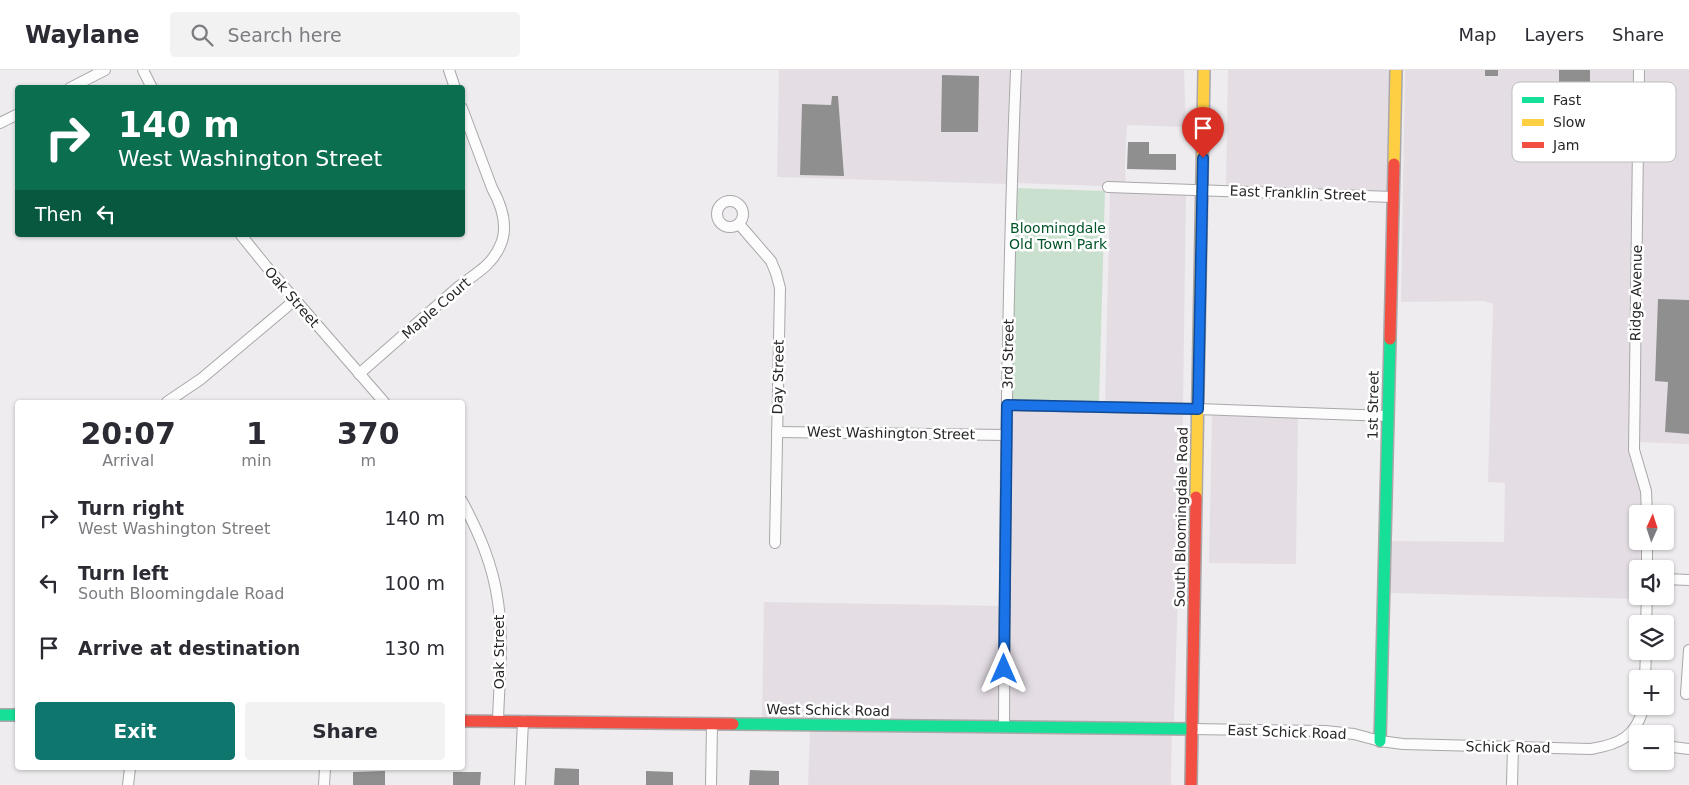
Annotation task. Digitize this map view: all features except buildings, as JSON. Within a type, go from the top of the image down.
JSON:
[{"type":"street","points":[[76,85],[105,70]]},
{"type":"street","points":[[143,70],[150,85]]},
{"type":"street","points":[[449,70],[454,85]]},
{"type":"street","name":"3rd Street","points":[[1004,727],[1006,435],[1016,70]]},
{"type":"street","name":"South Bloomingdale Road","points":[[1191,785],[1204,70]]},
{"type":"street","name":"1st Street","points":[[1380,741],[1396,70]]},
{"type":"street","points":[[0,123],[15,116]]},
{"type":"street","name":"Maple Court","points":[[359,374],[459,287],[493,261],[501,244],[505,226],[503,212],[465,116]]},
{"type":"street","name":"Ridge Avenue","points":[[1638,162],[1634,450],[1646,491],[1647,505]]},
{"type":"street","name":"East Franklin Street","points":[[1108,188],[1393,196]]},
{"type":"street","name":"Day Street","points":[[738,224],[771,261],[780,288],[775,543]]},
{"type":"street","name":"Oak Street","points":[[243,237],[382,400]]},
{"type":"street","points":[[170,400],[201,379],[295,300]]},
{"type":"street","points":[[1007,405],[1198,409],[1388,416]]},
{"type":"street","name":"West Washington Street","points":[[776,432],[1006,435]]},
{"type":"street","name":"Oak Street","points":[[465,507],[478,531],[487,556],[498,602],[501,628],[498,721]]},
{"type":"street","points":[[1674,579],[1689,580]]},
{"type":"street","points":[[1686,694],[1689,650]]},
{"type":"street","points":[[0,715],[15,715]]},
{"type":"street","name":"West Schick Road","points":[[465,721],[1192,729]]},
{"type":"street","points":[[520,785],[522,721]]},
{"type":"street","points":[[710,785],[712,724]]},
{"type":"street","name":"East Schick Road","points":[[1192,729],[1325,731],[1354,734],[1380,741]]},
{"type":"street","name":"Schick Road","points":[[1380,741],[1427,745],[1591,749],[1607,746],[1629,737]]},
{"type":"street","points":[[1512,785],[1513,746]]},
{"type":"street","points":[[1674,747],[1689,749]]},
{"type":"street","points":[[128,785],[130,770]]},
{"type":"street","points":[[324,785],[325,770]]},
{"type":"shaded area","points":[[779,70],[1012,70],[1007,184],[777,177]]},
{"type":"shaded area","points":[[1018,70],[1184,70],[1186,127],[1127,125],[1126,187],[1014,183]]},
{"type":"shaded area","points":[[1228,70],[1397,70],[1396,193],[1226,187]]},
{"type":"shaded area","points":[[1405,70],[1637,70],[1637,82],[1512,82],[1512,162],[1636,162],[1631,449],[1642,485],[1642,505],[1629,505],[1629,550],[1643,550],[1643,560],[1629,560],[1629,599],[1390,593],[1392,541],[1504,542],[1505,483],[1488,482],[1493,304],[1484,301],[1401,302]]},
{"type":"shaded area","points":[[1644,70],[1689,70],[1689,444],[1638,442],[1643,162],[1676,162],[1676,82],[1644,82]]},
{"type":"shaded area","points":[[1110,190],[1186,193],[1183,405],[1105,404]]},
{"type":"shaded area","points":[[1009,407],[1183,410],[1181,543],[1174,721],[762,721],[764,602],[1001,606]]},
{"type":"shaded area","points":[[1212,416],[1298,416],[1296,564],[1209,563]]},
{"type":"shaded area","points":[[810,728],[1172,732],[1171,785],[808,785]]},
{"type":"green space","name":"Bloomingdale Old Town Park","points":[[1014,188],[1105,191],[1099,402],[1011,401]]},
{"type":"traffic: fast","points":[[1380,741],[1390,339]]},
{"type":"traffic: fast","points":[[0,715],[15,715]]},
{"type":"traffic: fast","points":[[733,724],[1192,729]]},
{"type":"traffic: slow","points":[[1196,497],[1204,70]]},
{"type":"traffic: slow","points":[[1394,164],[1396,70]]},
{"type":"traffic: jam","points":[[1390,339],[1394,164]]},
{"type":"traffic: jam","points":[[1191,785],[1196,497]]},
{"type":"traffic: jam","points":[[465,721],[733,724]]},
{"type":"route","points":[[1004,669],[1007,405],[1198,409],[1203,158]]}]
